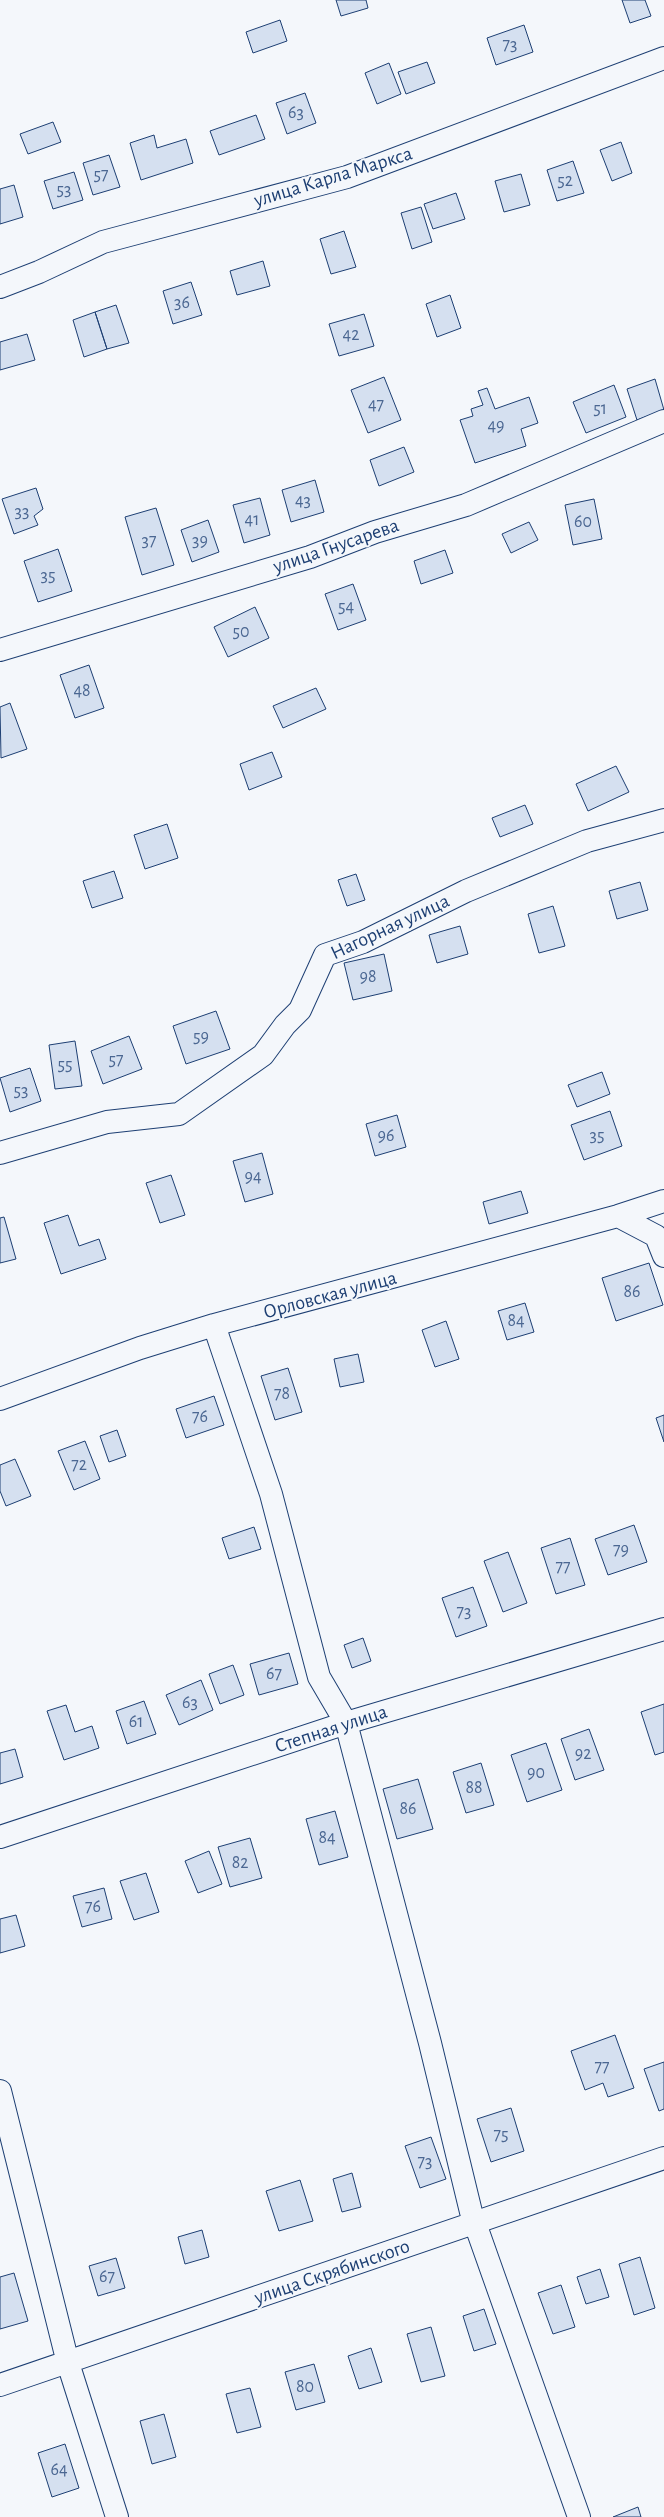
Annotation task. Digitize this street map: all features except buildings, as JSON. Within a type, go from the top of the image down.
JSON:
[{"type":"street","name":"улица Карла Маркса","points":[[0,287],[39,272],[103,242],[347,177],[664,58]]},
{"type":"street","name":"улица Гнусарева","points":[[0,650],[310,557],[374,532],[466,505],[664,421]]},
{"type":"street","name":"Нагорная улица","points":[[0,1153],[107,1122],[179,1114],[264,1055],[285,1025],[300,1010],[325,955],[363,942],[466,891],[588,841],[664,820]]},
{"type":"street","name":"Орловская улица","points":[[0,1399],[140,1348],[214,1325],[618,1216],[664,1200]]},
{"type":"street","points":[[618,1216],[656,1236],[664,1256]]},
{"type":"street","points":[[214,1325],[270,1494],[319,1677],[346,1723],[430,2043],[471,2212],[579,2517]]},
{"type":"street","name":"Степная улица","points":[[0,1837],[346,1723],[664,1629]]},
{"type":"street","points":[[0,2091],[68,2363],[117,2517]]},
{"type":"street","name":"улица Скрябинского","points":[[0,2385],[664,2158]]}]
